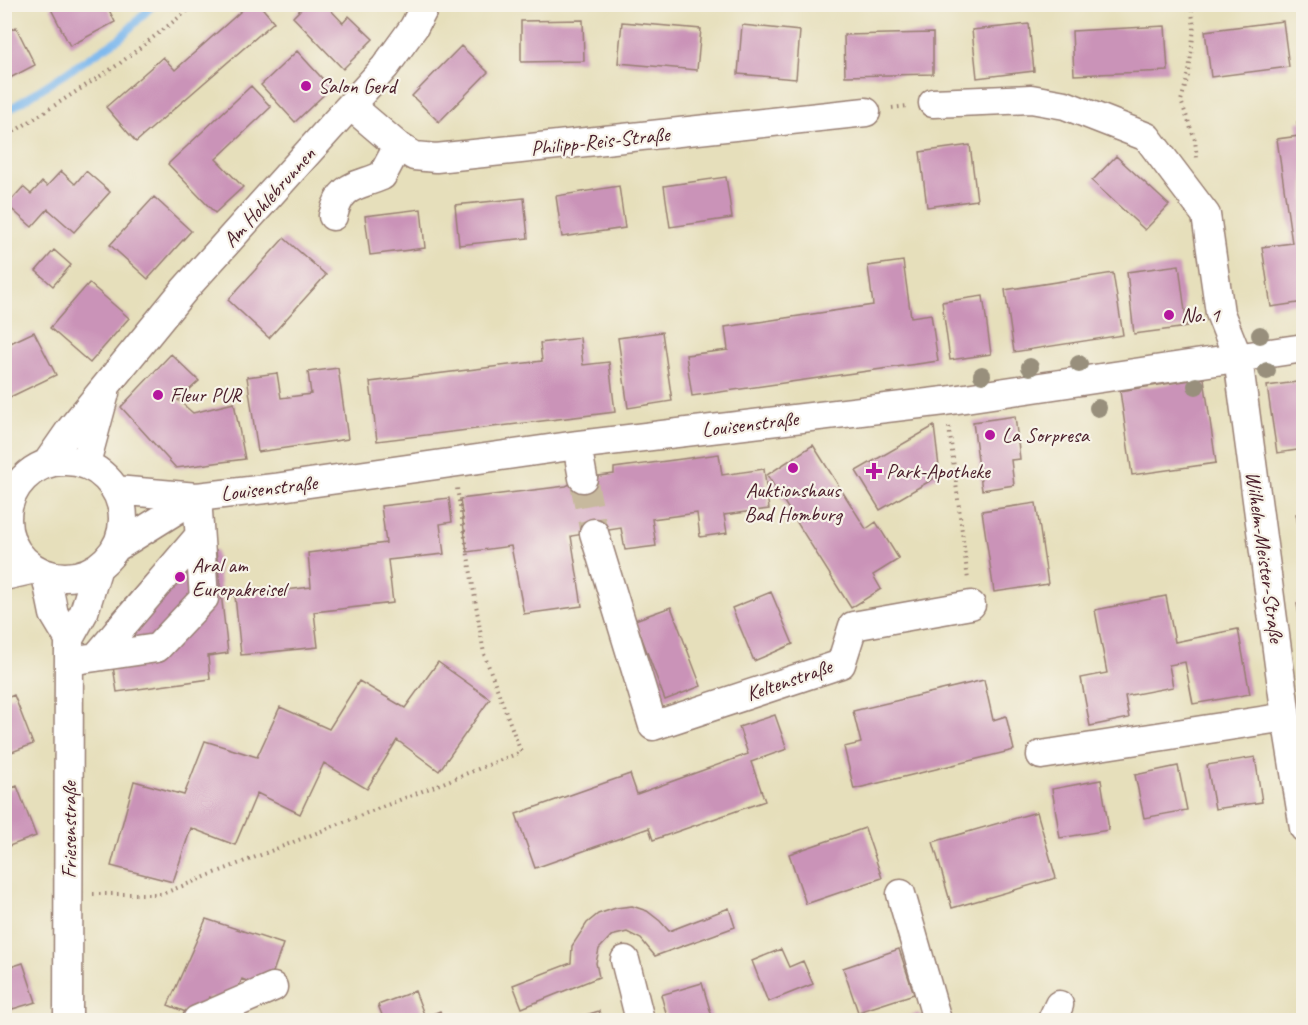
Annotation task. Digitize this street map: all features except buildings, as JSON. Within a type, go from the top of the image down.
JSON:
[{"type":"street","name":"Am Hohlebrunnen","points":[[26,469],[70,430],[185,289],[385,67],[414,27],[426,5]]},
{"type":"street","points":[[933,103],[1031,99],[1065,105],[1147,137],[1206,215],[1220,313],[1238,358]]},
{"type":"street","name":"Philipp-Reis-Straße","points":[[351,106],[398,146],[414,156],[436,158],[866,112]]},
{"type":"street","points":[[333,216],[336,202],[346,189],[382,176],[398,146]]},
{"type":"street","name":"Louisenstraße","points":[[116,490],[197,497],[577,445],[945,401],[1304,348]]},
{"type":"street","name":"Wilhelm-Meister-Straße","points":[[1238,358],[1286,717],[1304,828]]},
{"type":"street","name":"Am Hohlebrunnen","points":[[86,464],[107,387]]},
{"type":"street","points":[[577,445],[583,478]]},
{"type":"street","points":[[4,576],[41,572],[64,578],[82,575],[108,557],[123,528],[123,508],[116,490],[108,479],[86,464],[66,460],[26,469],[13,490],[6,523],[19,555],[41,572],[54,614],[78,652]]},
{"type":"street","points":[[78,652],[157,648],[204,598],[197,497]]},
{"type":"street","name":"Louisenstraße","points":[[108,557],[197,497]]},
{"type":"street","name":"Keltenstraße","points":[[594,533],[652,726],[841,664],[853,626],[970,605]]},
{"type":"street","points":[[78,652],[123,626],[199,536]]},
{"type":"street","name":"Friesenstraße","points":[[68,1020],[68,894],[78,652],[84,612],[108,557]]},
{"type":"street","points":[[152,592],[204,598]]},
{"type":"street","points":[[123,626],[174,630]]},
{"type":"street","points":[[1041,755],[1286,717]]},
{"type":"street","points":[[901,894],[937,1020]]},
{"type":"street","points":[[625,960],[640,1020]]},
{"type":"street","points":[[197,1020],[273,987]]},
{"type":"path","points":[[4,138],[119,64],[196,4]]},
{"type":"path","points":[[1191,4],[1194,28],[1189,72],[1181,101],[1194,140],[1198,162]]},
{"type":"path","points":[[866,112],[933,103]]},
{"type":"path","points":[[945,401],[970,605]]},
{"type":"path","points":[[68,894],[162,894],[521,752],[484,654],[453,463]]},
{"type":"waterway","points":[[4,113],[120,38],[154,4]]},
{"type":"tunnel","points":[[583,478],[594,533]]},
{"type":"place","name":"Salon Gerd","points":[[306,86]]},
{"type":"place","name":"No. 1","points":[[1169,315]]},
{"type":"place","name":"Fleur PUR","points":[[158,395]]},
{"type":"place","name":"La Sorpresa","points":[[990,435]]},
{"type":"place","name":"Auktionshaus Bad Homburg","points":[[793,468]]},
{"type":"place","name":"Park-Apotheke","points":[[874,471]]},
{"type":"place","name":"Aral am Europakreisel","points":[[180,577]]}]
